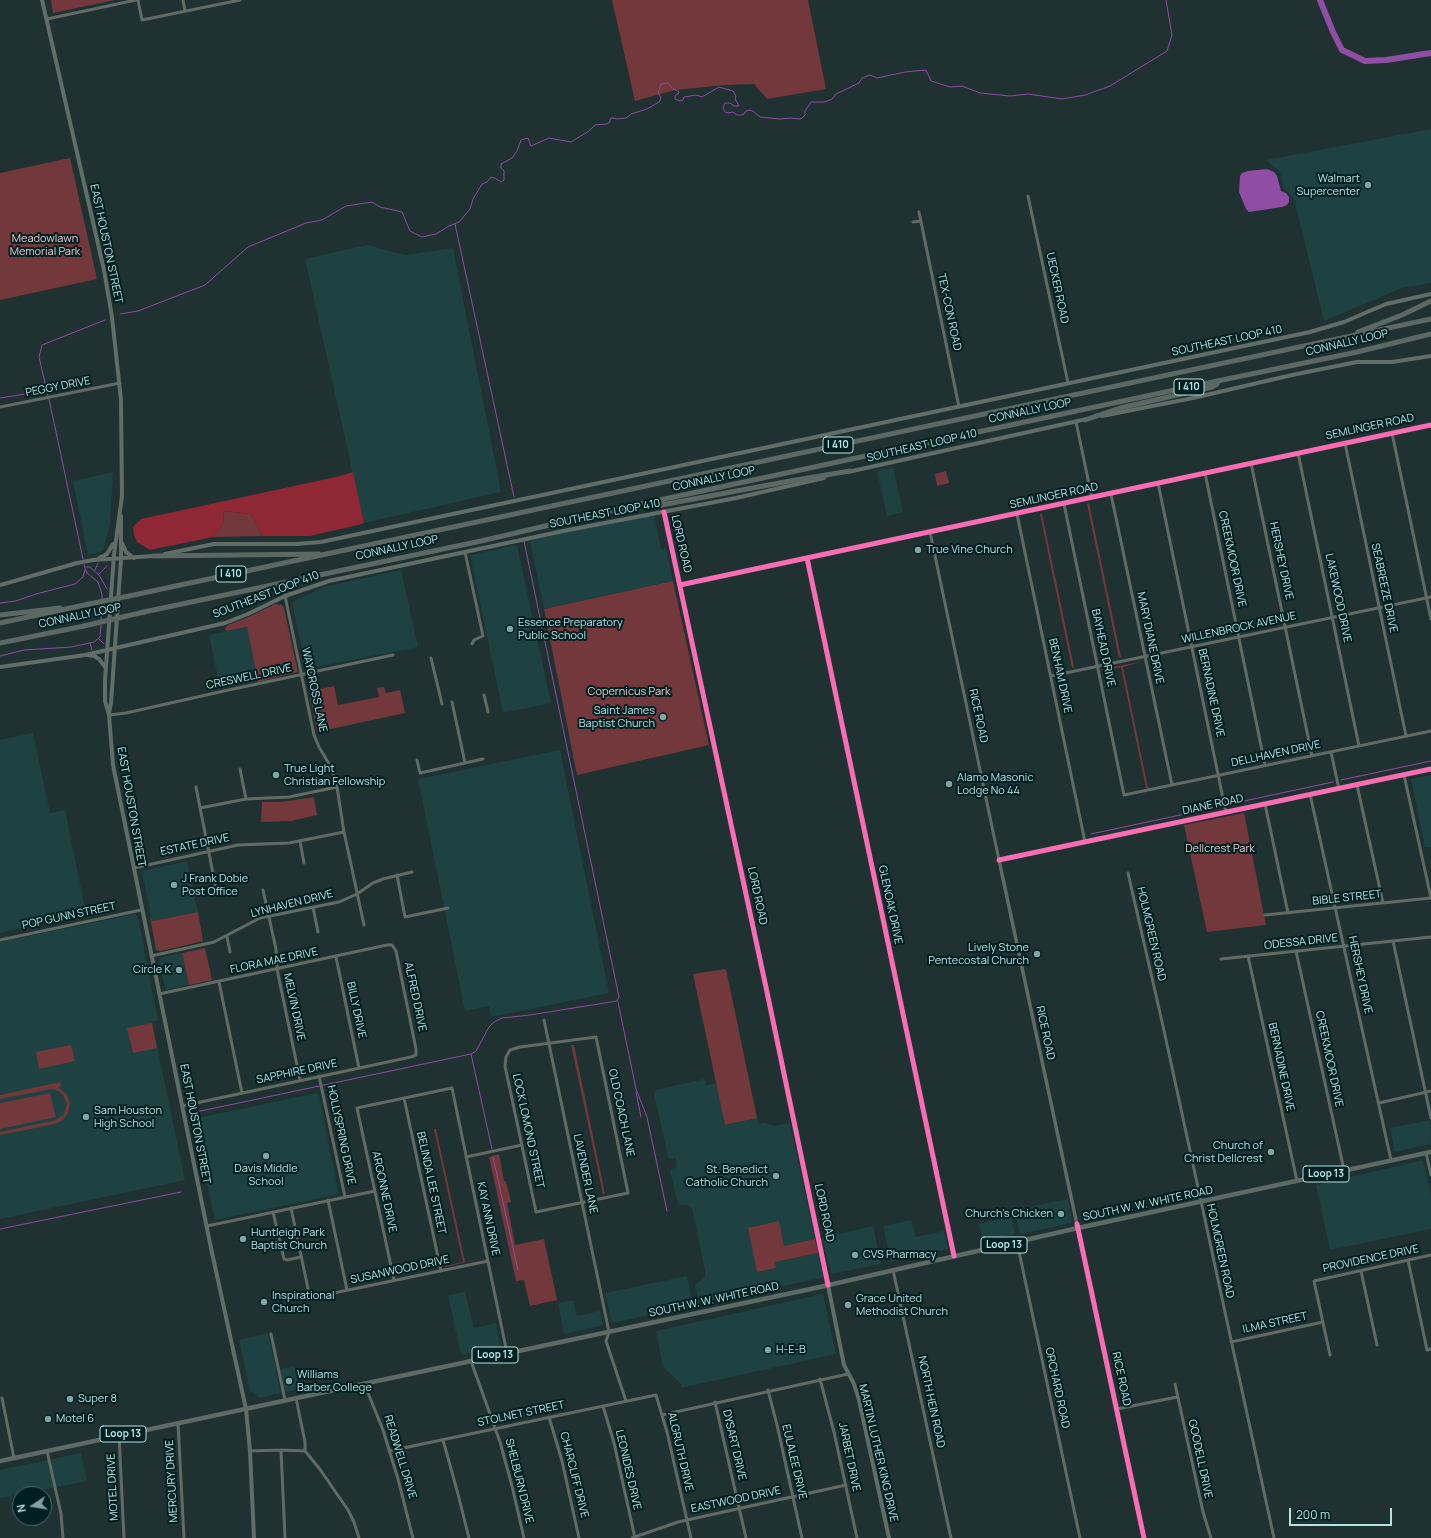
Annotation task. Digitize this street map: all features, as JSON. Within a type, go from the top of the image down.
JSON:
[{"type":"highway","points":[[1343,337],[1402,315],[1431,301]]},
{"type":"highway","name":"CONNALLY LOOP","points":[[0,623],[1431,319]]},
{"type":"highway","name":"CONNALLY LOOP","points":[[0,643],[474,542],[627,507],[1176,389],[1357,352],[1431,334]]},
{"type":"highway","points":[[1086,420],[1120,408],[1212,387],[1223,380]]},
{"type":"highway","points":[[627,507],[656,506],[850,471]]},
{"type":"highway","points":[[152,556],[332,553]]},
{"type":"highway","points":[[0,615],[58,608],[65,609]]},
{"type":"main road","name":"EAST HOUSTON STREET","points":[[42,0],[104,270],[112,317],[120,383],[122,435],[121,559],[109,715]]},
{"type":"main road","name":"SOUTHEAST LOOP 410","points":[[0,585],[58,568],[94,560],[152,556],[214,544],[296,544],[321,542],[1310,332],[1344,322],[1386,304],[1431,294]]},
{"type":"main road","name":"SOUTHEAST LOOP 410","points":[[0,667],[85,654],[224,623],[248,614],[285,596],[329,581],[568,530],[736,498],[850,471],[1335,366],[1358,362],[1398,362],[1431,356]]},
{"type":"main road","name":"EAST HOUSTON STREET","points":[[122,496],[113,559],[106,668],[106,701],[109,715],[115,780],[246,1409],[250,1452],[254,1538]]},
{"type":"main road","points":[[94,560],[107,554],[116,538]]},
{"type":"main road","points":[[121,541],[126,552],[134,558]]},
{"type":"main road","points":[[85,654],[99,659],[106,668]]},
{"type":"main road","name":"SOUTH W. W. WHITE ROAD","points":[[0,1461],[828,1285],[1078,1228],[1429,1152]]},
{"type":"main road","name":"LORD ROAD","points":[[828,1285],[844,1365],[848,1374]]},
{"type":"main road","name":"MARTIN LUTHER KING DRIVE","points":[[848,1374],[859,1400],[889,1538]]},
{"type":"street","points":[[47,19],[137,0],[142,20],[227,1],[240,0]]},
{"type":"street","points":[[183,0],[185,11]]},
{"type":"street","name":"UECKER ROAD","points":[[1028,196],[1068,383]]},
{"type":"street","name":"TEX-CON ROAD","points":[[919,212],[959,406]]},
{"type":"street","points":[[914,222],[921,220]]},
{"type":"street","name":"PEGGY DRIVE","points":[[0,407],[120,383]]},
{"type":"street","points":[[1076,422],[1092,498]]},
{"type":"street","name":"SEMLINGER ROAD","points":[[680,585],[1431,425]]},
{"type":"street","points":[[1392,433],[1431,619]]},
{"type":"street","name":"SEABREEZE DRIVE","points":[[1345,443],[1406,736]]},
{"type":"street","name":"LAKEWOOD DRIVE","points":[[1298,453],[1359,746]]},
{"type":"street","name":"HERSHEY DRIVE","points":[[1251,463],[1312,756]]},
{"type":"street","name":"CREEKMOOR DRIVE","points":[[1205,473],[1265,765]]},
{"type":"street","name":"BERNADINE DRIVE","points":[[1158,483],[1226,812]]},
{"type":"street","name":"MARY DIANE DRIVE","points":[[1111,494],[1172,785]]},
{"type":"street","name":"BAYHEAD DRIVE","points":[[1064,504],[1124,795]]},
{"type":"street","name":"LORD ROAD","points":[[664,512],[828,1285]]},
{"type":"street","name":"BENHAM DRIVE","points":[[1017,514],[1085,842]]},
{"type":"street","name":"RICE ROAD","points":[[930,532],[1144,1538]]},
{"type":"street","points":[[465,552],[483,636],[474,640],[472,644]]},
{"type":"street","name":"GLENOAK DRIVE","points":[[807,558],[954,1256]]},
{"type":"street","name":"WAYCROSS LANE","points":[[285,596],[314,734],[319,747],[332,769],[338,787],[344,832],[364,925]]},
{"type":"street","name":"WILLENBROCK AVENUE","points":[[1051,676],[1431,597]]},
{"type":"street","name":"CRESWELL DRIVE","points":[[109,715],[126,713],[393,655]]},
{"type":"street","points":[[432,658],[442,704]]},
{"type":"street","points":[[484,695],[488,712]]},
{"type":"street","points":[[452,702],[465,763]]},
{"type":"street","name":"DELLHAVEN DRIVE","points":[[1124,795],[1431,731]]},
{"type":"street","points":[[1331,752],[1339,789]]},
{"type":"street","points":[[417,760],[420,773],[483,759]]},
{"type":"street","points":[[240,769],[246,799]]},
{"type":"street","name":"DIANE ROAD","points":[[1000,860],[1431,769]]},
{"type":"street","points":[[1404,775],[1431,898]]},
{"type":"street","points":[[1357,785],[1383,903]]},
{"type":"street","points":[[196,787],[216,889]]},
{"type":"street","points":[[200,808],[246,799],[289,797],[338,787]]},
{"type":"street","name":"HERSHEY DRIVE","points":[[1310,794],[1391,1160]]},
{"type":"street","points":[[1264,804],[1288,913]]},
{"type":"street","name":"ESTATE DRIVE","points":[[133,868],[238,845],[289,843],[344,832]]},
{"type":"street","points":[[300,841],[304,863]]},
{"type":"street","name":"LYNHAVEN DRIVE","points":[[151,956],[214,942],[227,937],[249,923],[269,916],[339,902],[357,894],[373,883],[412,872]]},
{"type":"street","name":"HOLMGREEN ROAD","points":[[1128,873],[1163,1026],[1274,1538]]},
{"type":"street","points":[[397,875],[405,917],[448,908]]},
{"type":"street","name":"MELVIN DRIVE","points":[[263,890],[276,949],[278,969],[300,1080]]},
{"type":"street","name":"BIBLE STREET","points":[[1265,915],[1431,898]]},
{"type":"street","points":[[313,907],[318,932]]},
{"type":"street","name":"POP GUNN STREET","points":[[0,940],[142,910]]},
{"type":"street","points":[[227,937],[230,952]]},
{"type":"street","name":"ODESSA DRIVE","points":[[1222,959],[1431,937]]},
{"type":"street","points":[[1393,941],[1431,1118]]},
{"type":"street","name":"FLORA MAE DRIVE","points":[[159,994],[392,945]]},
{"type":"street","name":"ALFRED DRIVE","points":[[392,945],[396,951],[416,1055]]},
{"type":"street","name":"CREEKMOOR DRIVE","points":[[1296,951],[1344,1170]]},
{"type":"street","name":"BILLY DRIVE","points":[[336,956],[359,1068]]},
{"type":"street","name":"BERNADINE DRIVE","points":[[1248,956],[1297,1181]]},
{"type":"street","points":[[219,982],[242,1093]]},
{"type":"street","name":"LAVENDER LANE","points":[[544,1020],[609,1332]]},
{"type":"street","name":"OLD COACH LANE","points":[[549,1044],[596,1037],[628,1192],[582,1202]]},
{"type":"street","name":"LOCK LOMOND STREET","points":[[549,1044],[520,1047],[510,1050],[504,1066],[536,1212],[582,1202]]},
{"type":"street","name":"SAPPHIRE DRIVE","points":[[182,1106],[416,1055]]},
{"type":"street","name":"HOLLYSPRING DRIVE","points":[[319,1076],[345,1197]]},
{"type":"street","name":"KAY ANN DRIVE","points":[[404,1098],[452,1088],[507,1353]]},
{"type":"street","points":[[1379,1103],[1431,1091]]},
{"type":"street","name":"ARGONNE DRIVE","points":[[394,1280],[357,1108],[404,1098]]},
{"type":"street","name":"BELINDA LEE STREET","points":[[404,1098],[441,1270]]},
{"type":"street","points":[[466,1157],[522,1145]]},
{"type":"street","points":[[1429,1152],[1431,1175]]},
{"type":"street","points":[[207,1226],[374,1190]]},
{"type":"street","points":[[328,1200],[347,1290]]},
{"type":"street","name":"SUSANWOOD DRIVE","points":[[291,1208],[310,1298],[488,1261]]},
{"type":"street","points":[[273,1212],[284,1259],[287,1260],[302,1257]]},
{"type":"street","name":"ORCHARD ROAD","points":[[1017,1242],[1080,1538]]},
{"type":"street","name":"PROVIDENCE DRIVE","points":[[1323,1322],[1314,1281],[1431,1255]]},
{"type":"street","points":[[1408,1260],[1429,1350]]},
{"type":"street","name":"NORTH HEIN ROAD","points":[[893,1270],[951,1538]]},
{"type":"street","points":[[1361,1271],[1377,1345]]},
{"type":"street","points":[[1323,1322],[1330,1355]]},
{"type":"street","name":"ILMA STREET","points":[[1231,1342],[1323,1322]]},
{"type":"street","points":[[609,1332],[606,1341],[626,1401]]},
{"type":"street","points":[[271,1334],[285,1400]]},
{"type":"street","name":"SHELBURN DRIVE","points":[[471,1361],[496,1428],[524,1538]]},
{"type":"street","points":[[662,1415],[768,1390],[848,1374]]},
{"type":"street","name":"JARBET DRIVE","points":[[820,1380],[834,1432],[857,1538]]},
{"type":"street","name":"READWELL DRIVE","points":[[364,1383],[389,1451],[405,1503],[413,1538]]},
{"type":"street","name":"GOODELL DRIVE","points":[[1175,1384],[1203,1512],[1211,1538]]},
{"type":"street","name":"EULALEE DRIVE","points":[[768,1390],[802,1538]]},
{"type":"street","name":"STOLNET STREET","points":[[389,1451],[656,1395]]},
{"type":"street","name":"ALGRUTH DRIVE","points":[[656,1395],[691,1538]]},
{"type":"street","points":[[1117,1409],[1177,1397]]},
{"type":"street","points":[[2,1398],[14,1458]]},
{"type":"street","points":[[296,1398],[305,1442],[305,1451],[319,1468],[348,1510],[359,1538]]},
{"type":"street","name":"DYSART DRIVE","points":[[715,1402],[746,1538]]},
{"type":"street","name":"LEONIDES DRIVE","points":[[603,1406],[615,1450],[634,1538]]},
{"type":"street","name":"CHARCLIFF DRIVE","points":[[549,1417],[562,1461],[579,1538]]},
{"type":"street","name":"MERCURY DRIVE","points":[[178,1423],[184,1538]]},
{"type":"street","name":"MOTEL DRIVE","points":[[119,1435],[124,1538]]},
{"type":"street","points":[[443,1440],[469,1538]]},
{"type":"street","points":[[250,1452],[281,1450],[305,1451]]},
{"type":"street","points":[[281,1450],[286,1538]]},
{"type":"street","points":[[47,1451],[61,1514],[63,1538]]},
{"type":"street","name":"EASTWOOD DRIVE","points":[[634,1538],[660,1527],[687,1520],[846,1485]]},
{"type":"shaded area","points":[[1431,129],[1431,283],[1402,288],[1324,321],[1294,199],[1283,187],[1280,172],[1266,160]]},
{"type":"shaded area","points":[[1267,169],[1274,172],[1277,176],[1281,191],[1286,193],[1289,197],[1289,202],[1287,205],[1282,207],[1249,212],[1246,209],[1239,192],[1240,176],[1242,173],[1248,171]]},
{"type":"shaded area","points":[[367,245],[406,255],[453,248],[501,492],[364,523],[305,259]]},
{"type":"shaded area","points":[[893,467],[903,512],[887,516],[877,471]]},
{"type":"shaded area","points":[[113,472],[110,524],[103,551],[88,555],[73,481]]},
{"type":"shaded area","points":[[353,472],[364,523],[362,524],[310,536],[262,536],[251,514],[224,511],[223,524],[213,537],[150,550],[137,542],[134,534],[133,527],[141,519],[336,477]]},
{"type":"shaded area","points":[[654,513],[661,549],[666,548],[673,581],[544,609],[530,540]]},
{"type":"shaded area","name":"Essence Preparatory Public School","points":[[517,545],[551,703],[503,713],[470,555]]},
{"type":"shaded area","points":[[401,570],[418,647],[306,669],[292,602],[324,587]]},
{"type":"shaded area","points":[[247,627],[258,681],[220,688],[209,635]]},
{"type":"shaded area","points":[[33,733],[50,813],[65,810],[86,913],[0,933],[0,740]]},
{"type":"shaded area","points":[[560,750],[609,993],[491,1017],[489,1006],[465,1011],[418,779]]},
{"type":"shaded area","points":[[1431,775],[1431,847],[1425,847],[1411,779]]},
{"type":"shaded area","points":[[187,861],[198,912],[152,921],[142,871]]},
{"type":"shaded area","name":"Sam Houston High School","points":[[135,914],[139,921],[158,1020],[152,1022],[185,1180],[0,1219],[0,942]]},
{"type":"shaded area","points":[[182,953],[189,985],[167,990],[165,988],[159,961],[162,957]]},
{"type":"shaded area","points":[[704,1079],[706,1085],[717,1083],[726,1125],[757,1118],[759,1124],[764,1123],[774,1126],[790,1123],[815,1239],[784,1246],[748,1228],[758,1272],[776,1268],[774,1262],[818,1253],[823,1276],[822,1278],[699,1303],[695,1285],[705,1277],[705,1271],[692,1208],[686,1204],[678,1204],[670,1171],[677,1167],[676,1158],[671,1159],[668,1157],[654,1093],[656,1090]]},
{"type":"shaded area","name":"Davis Middle School","points":[[317,1093],[319,1095],[339,1194],[215,1220],[193,1119]]},
{"type":"shaded area","points":[[1430,1120],[1431,1144],[1395,1152],[1390,1128]]},
{"type":"shaded area","points":[[1423,1160],[1431,1194],[1431,1229],[1330,1250],[1316,1185]]},
{"type":"shaded area","points":[[1068,1199],[1072,1220],[1071,1223],[1020,1234],[1014,1210]]},
{"type":"shaded area","points":[[1011,1217],[1015,1234],[983,1241],[979,1224]]},
{"type":"shaded area","points":[[911,1220],[916,1237],[944,1231],[948,1249],[891,1262],[883,1226]]},
{"type":"shaded area","points":[[873,1226],[881,1264],[831,1274],[822,1238]]},
{"type":"shaded area","points":[[687,1276],[693,1306],[612,1323],[605,1293]]},
{"type":"shaded area","points":[[465,1292],[474,1328],[496,1323],[501,1346],[461,1355],[448,1295]]},
{"type":"shaded area","points":[[823,1294],[836,1354],[681,1388],[681,1384],[663,1367],[656,1331]]},
{"type":"shaded area","points":[[573,1300],[577,1316],[600,1311],[603,1325],[564,1334],[558,1303]]},
{"type":"shaded area","points":[[268,1333],[281,1393],[260,1398],[250,1391],[239,1340]]},
{"type":"shaded area","points":[[294,1366],[299,1389],[285,1392],[280,1369]]},
{"type":"shaded area","points":[[81,1453],[87,1481],[52,1488],[52,1486],[12,1486],[12,1496],[0,1498],[0,1470]]},
{"type":"green space","points":[[51,0],[115,0],[53,13]]},
{"type":"green space","points":[[612,0],[808,0],[826,89],[767,99],[754,84],[725,85],[675,90],[635,101]]},
{"type":"green space","name":"Meadowlawn Memorial Park","points":[[70,158],[97,279],[0,300],[0,173]]},
{"type":"green space","points":[[946,471],[949,483],[937,486],[935,474]]},
{"type":"green space","points":[[1089,503],[1121,657],[1119,658],[1087,504]]},
{"type":"green space","points":[[224,511],[251,514],[262,536],[213,537],[223,524]]},
{"type":"green space","points":[[1040,514],[1042,514],[1074,667],[1072,668]]},
{"type":"green space","name":"Copernicus Park","points":[[673,581],[709,745],[577,775],[544,609]]},
{"type":"green space","points":[[275,604],[282,605],[284,608],[298,672],[258,682],[247,627],[226,631],[225,628],[228,625],[249,617]]},
{"type":"green space","points":[[1141,662],[1123,667],[1148,788],[1146,788],[1121,667],[1102,671],[1102,669]]},
{"type":"green space","points":[[334,686],[338,705],[379,697],[377,688],[384,687],[386,693],[400,690],[405,713],[317,732],[310,696],[321,693],[320,689]]},
{"type":"green space","points":[[314,797],[317,815],[291,821],[261,822],[262,802],[281,802]]},
{"type":"green space","name":"Dellcrest Park","points":[[1244,813],[1266,925],[1207,932],[1184,825]]},
{"type":"green space","points":[[198,912],[203,941],[161,951],[156,950],[150,917],[152,921]]},
{"type":"green space","points":[[205,948],[212,980],[189,985],[182,953]]},
{"type":"green space","points":[[726,969],[757,1118],[725,1125],[693,974]]},
{"type":"green space","points":[[152,1023],[157,1048],[133,1053],[127,1028]]},
{"type":"green space","points":[[71,1045],[75,1061],[39,1069],[36,1052]]},
{"type":"green space","points":[[571,1045],[574,1045],[605,1194],[603,1194]]},
{"type":"green space","points":[[60,1082],[61,1086],[58,1087],[67,1095],[70,1104],[68,1113],[63,1120],[55,1124],[0,1135],[0,1132],[56,1120],[64,1114],[67,1104],[63,1095],[59,1091],[52,1089],[0,1099],[0,1095]]},
{"type":"green space","points":[[50,1093],[56,1117],[0,1129],[0,1103]]},
{"type":"green space","points":[[434,1129],[436,1129],[465,1262],[483,1258],[445,1267],[444,1266],[463,1262]]},
{"type":"green space","points":[[499,1154],[504,1181],[506,1181],[511,1202],[507,1203],[515,1245],[544,1239],[557,1300],[530,1306],[524,1280],[516,1281],[489,1157]]},
{"type":"green space","points":[[779,1221],[784,1246],[815,1239],[818,1253],[775,1262],[776,1268],[757,1272],[748,1228]]},
{"type":"waterway","points":[[120,314],[138,311],[205,285],[248,247],[306,223],[322,220],[346,206],[372,202],[380,207],[402,212],[410,231],[422,237],[436,234],[459,222],[470,209],[473,199],[482,184],[487,182],[491,177],[501,182],[504,180],[504,171],[501,168],[501,164],[512,158],[517,151],[521,140],[528,138],[531,146],[549,138],[571,142],[589,131],[595,125],[609,123],[611,118],[626,118],[631,114],[647,109],[659,102],[661,98],[658,93],[661,84],[668,83],[673,89],[678,91],[679,93],[675,96],[675,99],[680,101],[683,100],[684,97],[696,95],[702,97],[719,87],[733,91],[739,106],[725,103],[723,108],[725,112],[733,112],[737,115],[743,115],[746,111],[750,110],[760,117],[780,119],[801,119],[805,115],[805,111],[811,102],[825,102],[832,99],[836,94],[859,83],[862,78],[870,75],[877,78],[905,72],[926,70],[931,81],[950,87],[962,86],[980,93],[1010,96],[1028,94],[1062,99],[1085,95],[1110,86],[1167,51],[1172,35],[1166,0]]},
{"type":"waterway","points":[[1320,0],[1342,50],[1365,61],[1386,60],[1431,53]]},
{"type":"waterway","points":[[455,224],[514,497]]},
{"type":"waterway","points":[[48,396],[39,357],[42,345],[105,320]]},
{"type":"waterway","points":[[37,392],[46,390]]},
{"type":"waterway","points":[[0,398],[31,393]]},
{"type":"waterway","points":[[49,399],[83,559]]},
{"type":"waterway","points":[[196,1112],[471,1054],[476,1051],[489,1027],[494,1022],[502,1018],[617,1001],[619,997],[524,541]]},
{"type":"waterway","points":[[95,570],[98,563]]},
{"type":"waterway","points":[[84,565],[87,573],[98,582],[102,594],[102,600]]},
{"type":"waterway","points":[[99,574],[107,566]]},
{"type":"waterway","points":[[86,567],[90,567],[99,575],[107,589]]},
{"type":"waterway","points":[[0,603],[16,601],[75,584],[83,577],[85,570]]},
{"type":"waterway","points":[[101,620],[102,603]]},
{"type":"waterway","points":[[0,656],[24,650],[71,647],[94,642],[100,637],[101,625]]},
{"type":"waterway","points":[[99,639],[104,644]]},
{"type":"waterway","points":[[90,643],[92,650]]},
{"type":"waterway","points":[[1341,780],[1431,761]]},
{"type":"waterway","points":[[1230,804],[1333,782]]},
{"type":"waterway","points":[[1091,834],[1218,807]]},
{"type":"waterway","points":[[618,1002],[636,1089],[647,1117],[667,1211]]},
{"type":"waterway","points":[[471,1054],[492,1149]]},
{"type":"waterway","points":[[636,1092],[641,1117]]},
{"type":"waterway","points":[[493,1157],[518,1270]]},
{"type":"waterway","points":[[0,1229],[181,1192]]},
{"type":"cycle path","points":[[680,585],[1431,425]]},
{"type":"cycle path","points":[[664,512],[828,1285]]},
{"type":"cycle path","points":[[807,558],[954,1256]]},
{"type":"cycle path","points":[[999,860],[1431,769]]},
{"type":"cycle path","points":[[1077,1224],[1144,1538]]},
{"type":"place","name":"Walmart Supercenter","points":[[1368,185]]},
{"type":"place","name":"True Vine Church","points":[[918,550]]},
{"type":"place","name":"Essence Preparatory Public School","points":[[510,629]]},
{"type":"place","name":"Saint James Baptist Church","points":[[663,717]]},
{"type":"place","name":"True Light Christian Fellowship","points":[[276,775]]},
{"type":"place","name":"Alamo Masonic Lodge No 44","points":[[949,784]]},
{"type":"place","name":"J Frank Dobie Post Office","points":[[174,885]]},
{"type":"place","name":"Lively Stone Pentecostal Church","points":[[1037,954]]},
{"type":"place","name":"Circle K","points":[[179,970]]},
{"type":"place","name":"Sam Houston High School","points":[[86,1117]]},
{"type":"place","name":"Church of Christ Dellcrest","points":[[1271,1152]]},
{"type":"place","name":"Davis Middle School","points":[[266,1156]]},
{"type":"place","name":"St. Benedict Catholic Church","points":[[776,1176]]},
{"type":"place","name":"Church's Chicken","points":[[1061,1214]]},
{"type":"place","name":"Huntleigh Park Baptist Church","points":[[243,1239]]},
{"type":"place","name":"CVS Pharmacy","points":[[855,1255]]},
{"type":"place","name":"Inspirational Church","points":[[264,1302]]},
{"type":"place","name":"Grace United Methodist Church","points":[[848,1305]]},
{"type":"place","name":"H-E-B","points":[[768,1350]]},
{"type":"place","name":"Williams Barber College","points":[[289,1381]]},
{"type":"place","name":"Super 8","points":[[70,1399]]},
{"type":"place","name":"Motel 6","points":[[48,1419]]}]
